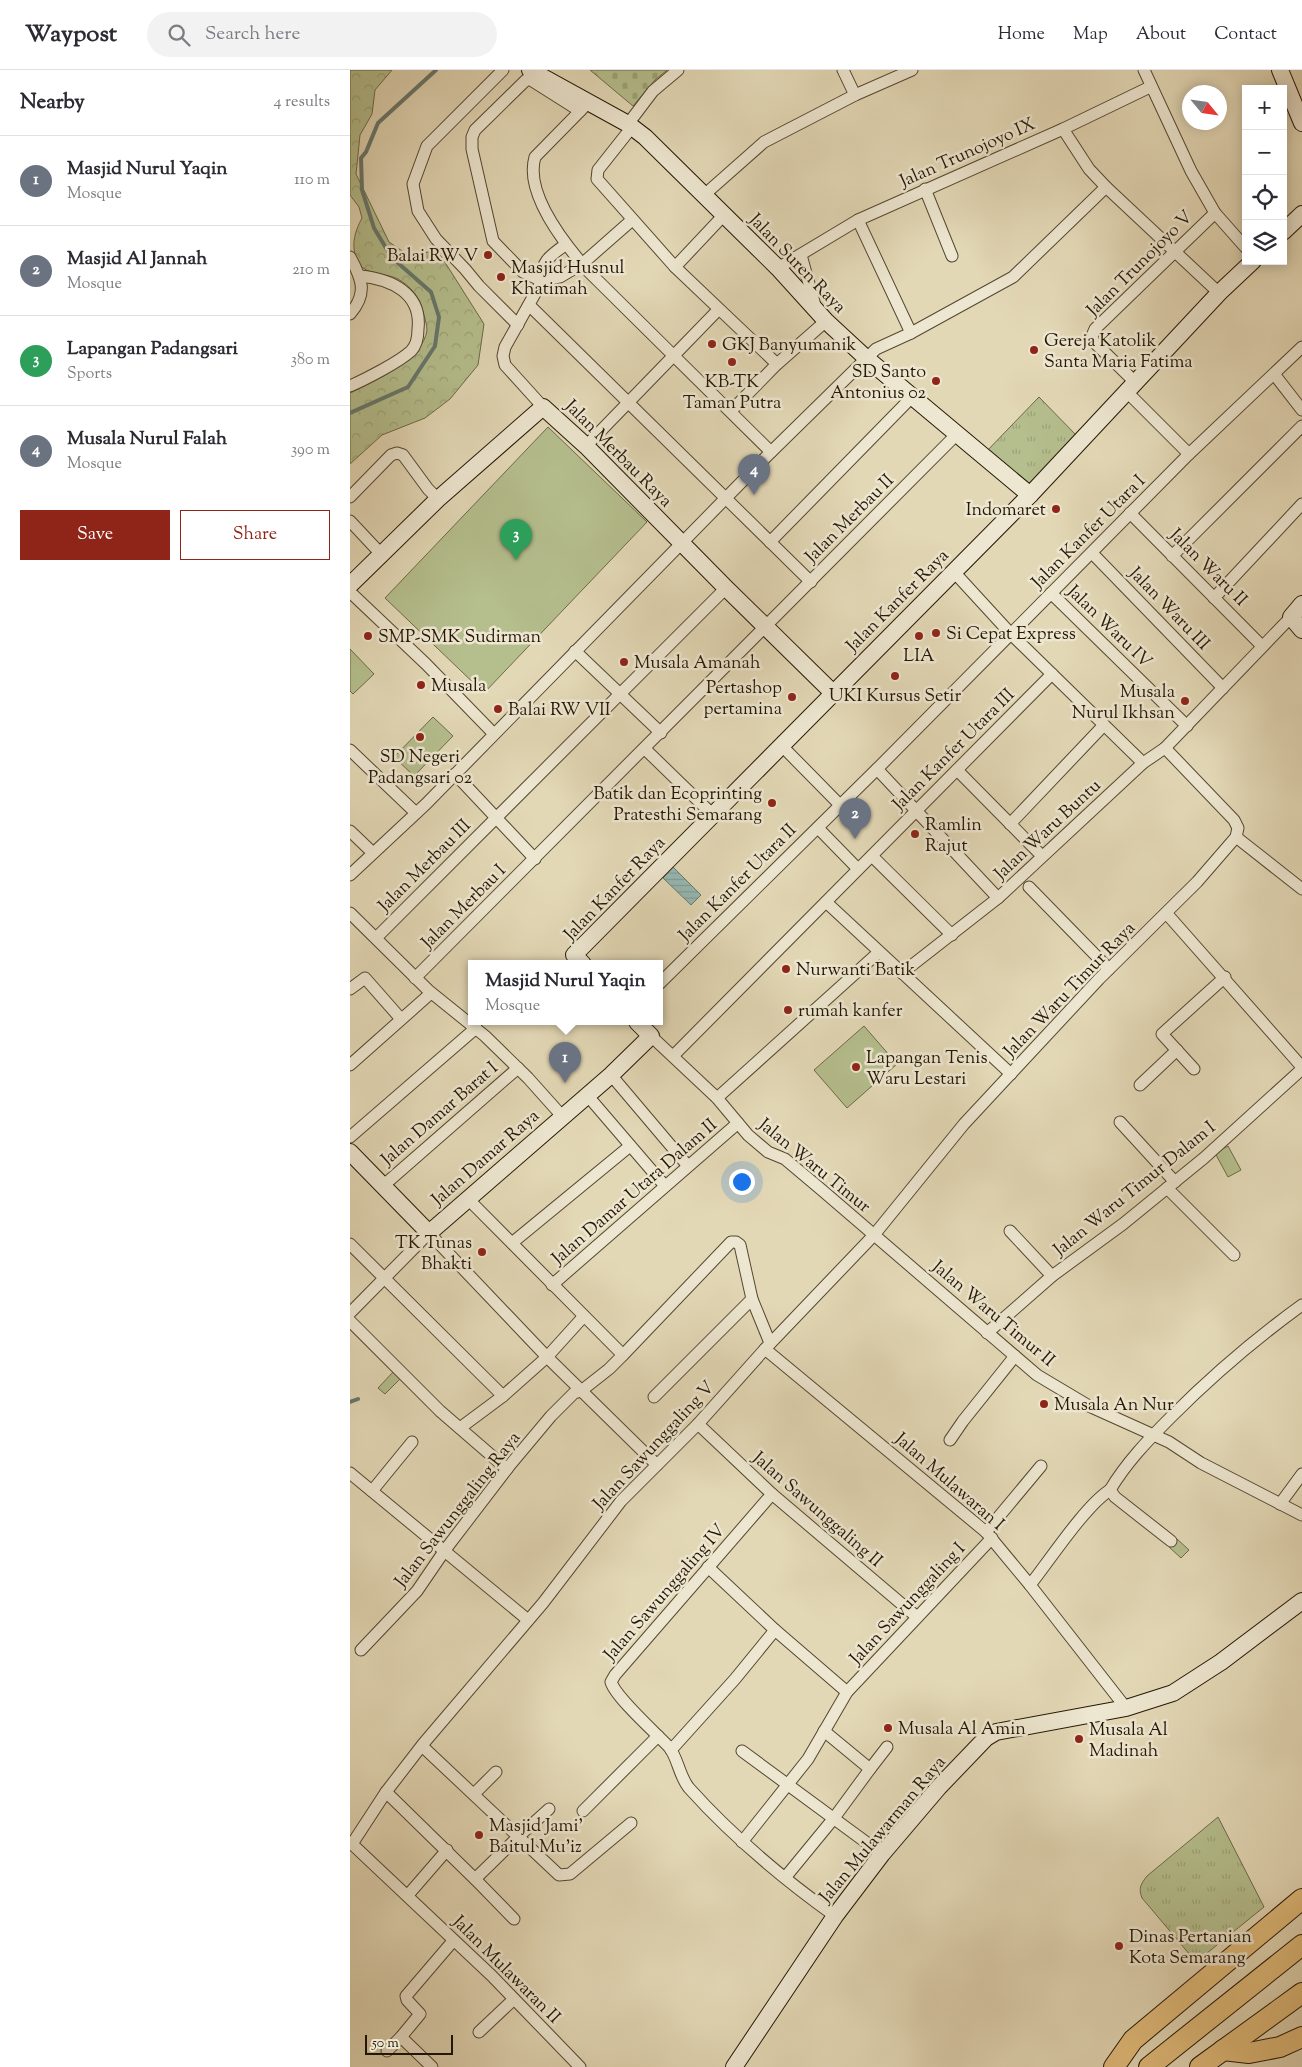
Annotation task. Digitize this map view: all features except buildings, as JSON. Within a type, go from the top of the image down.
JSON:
[{"type":"highway","points":[[1114,2067],[1133,2040],[1302,1899]]},
{"type":"highway","points":[[1149,2067],[1302,1945]]},
{"type":"highway","points":[[1200,2067],[1302,1993]]},
{"type":"highway","points":[[1223,2050],[1249,2053],[1280,2046],[1302,2037]]},
{"type":"street","points":[[503,70],[427,146],[412,184],[418,211],[436,239],[479,286],[518,324]]},
{"type":"street","name":"Jalan Suren Raya","points":[[530,70],[585,106],[630,126],[644,137],[778,268],[821,315],[866,358],[1030,495]]},
{"type":"street","points":[[678,70],[653,90],[596,174],[600,184],[675,267],[718,310],[777,364]]},
{"type":"street","points":[[843,70],[854,95]]},
{"type":"street","points":[[703,196],[764,142],[854,95],[912,70]]},
{"type":"street","points":[[1144,70],[1150,87],[1191,171],[1215,213],[1242,243]]},
{"type":"street","points":[[1280,70],[1302,123]]},
{"type":"street","points":[[632,220],[582,264],[560,278],[542,281],[523,272],[493,241],[472,148],[472,137],[479,125],[526,80],[532,80],[585,106],[537,154],[534,162],[536,186],[547,214],[565,245],[582,264],[772,452]]},
{"type":"street","name":"Jalan Trunojoyo IX","points":[[778,268],[858,220],[1063,129],[1150,87]]},
{"type":"street","points":[[1063,129],[1089,169],[1106,187],[1219,293]]},
{"type":"street","points":[[350,875],[455,774],[866,358],[882,346],[1013,277],[1106,187]]},
{"type":"street","points":[[925,189],[952,256]]},
{"type":"street","name":"Jalan Trunojoyo V","points":[[1131,387],[1094,342],[1092,336],[1095,329],[1215,213]]},
{"type":"street","points":[[1287,228],[1302,214]]},
{"type":"street","points":[[675,267],[723,216]]},
{"type":"street","points":[[858,220],[911,332]]},
{"type":"street","points":[[543,407],[504,365],[503,356],[505,346],[542,281],[543,264],[565,245]]},
{"type":"street","points":[[730,411],[777,364],[821,315],[801,255]]},
{"type":"street","points":[[350,257],[360,276],[361,291],[358,304],[350,314]]},
{"type":"street","name":"Jalan Kanfer Raya","points":[[579,960],[574,955],[832,692],[1030,495],[1219,293],[1249,265]]},
{"type":"street","points":[[350,386],[367,378],[411,350],[417,339],[419,324],[416,308],[409,296],[399,288],[380,278],[360,276]]},
{"type":"street","points":[[529,305],[811,582]]},
{"type":"street","points":[[586,446],[718,310]]},
{"type":"street","name":"Jalan Kanfer Utara I","points":[[1010,632],[1189,454],[1302,347]]},
{"type":"street","points":[[1274,374],[1302,410]]},
{"type":"street","points":[[1131,387],[1189,454]]},
{"type":"street","points":[[770,542],[912,397]]},
{"type":"street","name":"Jalan Merbau Raya","points":[[350,586],[438,498],[543,407],[586,446],[681,544],[832,692]]},
{"type":"street","points":[[1172,556],[1302,426]]},
{"type":"street","name":"Jalan Merbau II","points":[[766,628],[957,434]]},
{"type":"street","points":[[350,497],[391,455],[397,453],[403,455],[428,489],[438,498]]},
{"type":"street","points":[[1214,598],[1302,504]]},
{"type":"street","name":"Jalan Waru II","points":[[1130,514],[1262,646]]},
{"type":"street","points":[[350,521],[381,554]]},
{"type":"street","name":"Jalan Waru III","points":[[1092,552],[1223,688]]},
{"type":"street","points":[[954,572],[1010,632],[1143,763]]},
{"type":"street","name":"Jalan Merbau III","points":[[376,938],[726,588]]},
{"type":"street","points":[[350,592],[426,664],[494,734]]},
{"type":"street","name":"Jalan Waru IV","points":[[1051,593],[1187,726]]},
{"type":"street","points":[[1302,604],[1291,617],[1302,630]]},
{"type":"street","name":"Jalan Waru Buntu","points":[[902,973],[998,898],[1143,763],[1165,748],[1291,617]]},
{"type":"street","name":"Jalan Merbau I","points":[[415,978],[766,628]]},
{"type":"street","name":"Jalan Kanfer Utara II","points":[[663,980],[877,769],[1010,632]]},
{"type":"street","points":[[575,651],[661,733]]},
{"type":"street","name":"Jalan Kanfer Utara III","points":[[673,1056],[1052,674]]},
{"type":"street","points":[[1010,824],[1104,725]]},
{"type":"street","points":[[781,745],[840,805]]},
{"type":"street","points":[[1165,748],[1234,820],[1238,828],[1236,837],[1302,889]]},
{"type":"street","points":[[645,749],[713,815]]},
{"type":"street","points":[[350,750],[416,813]]},
{"type":"street","points":[[877,769],[998,898]]},
{"type":"street","points":[[957,770],[1042,856]]},
{"type":"street","name":"Jalan Merbau III","points":[[455,774],[497,817]]},
{"type":"street","points":[[497,817],[535,859]]},
{"type":"street","points":[[818,828],[858,869]]},
{"type":"street","points":[[350,831],[373,853]]},
{"type":"street","name":"Jalan Waru Timur Raya","points":[[768,1346],[874,1235],[964,1124],[1109,969],[1167,914],[1236,837]]},
{"type":"street","points":[[872,856],[952,935]]},
{"type":"street","points":[[1029,887],[1109,969]]},
{"type":"street","points":[[826,902],[1011,1074]]},
{"type":"street","points":[[350,913],[431,993],[468,1022]]},
{"type":"street","points":[[1167,914],[1225,977],[1302,1068]]},
{"type":"street","points":[[717,1098],[879,952]]},
{"type":"street","points":[[1194,1069],[1162,1034],[1225,977]]},
{"type":"street","points":[[350,989],[365,978],[401,1019]]},
{"type":"street","points":[[350,1065],[431,993]]},
{"type":"street","points":[[472,1025],[518,1068],[562,1116]]},
{"type":"street","points":[[641,1025],[651,1036]]},
{"type":"street","points":[[350,1137],[476,1028]]},
{"type":"street","name":"Jalan Waru Timur","points":[[651,1036],[717,1098],[748,1135],[768,1152],[785,1159],[874,1235]]},
{"type":"street","name":"Jalan Damar Raya","points":[[350,1152],[384,1185],[428,1233],[611,1075],[651,1036]]},
{"type":"street","points":[[1140,1085],[1177,1050]]},
{"type":"street","name":"Jalan Damar Barat I","points":[[384,1185],[518,1068]]},
{"type":"street","name":"Jalan Waru Timur Dalam I","points":[[987,1333],[1052,1276],[1124,1224],[1171,1185],[1302,1068]]},
{"type":"street","points":[[611,1075],[688,1166]]},
{"type":"street","points":[[587,1095],[665,1186]]},
{"type":"street","points":[[1120,1122],[1171,1185],[1234,1255]]},
{"type":"street","name":"Jalan Damar Utara Dalam II","points":[[552,1285],[738,1123]]},
{"type":"street","points":[[512,1243],[630,1146]]},
{"type":"street","points":[[467,1198],[623,1355]]},
{"type":"street","points":[[1010,1231],[1052,1276]]},
{"type":"street","points":[[350,1313],[428,1233],[546,1357],[657,1465]]},
{"type":"street","name":"Jalan Waru Timur II","points":[[874,1235],[1038,1375],[1089,1406],[1153,1435],[1201,1463],[1302,1515]]},
{"type":"street","name":"Jalan Sawunggaling Raya","points":[[361,1650],[417,1591],[445,1550],[507,1469],[551,1416],[574,1393],[581,1391],[609,1369],[731,1242],[736,1242],[740,1245],[752,1299]]},
{"type":"street","points":[[350,1244],[503,1396]]},
{"type":"street","points":[[654,1398],[752,1299],[768,1346]]},
{"type":"street","points":[[1030,1585],[1099,1498],[1110,1490],[1125,1466],[1153,1435],[1249,1344],[1302,1305]]},
{"type":"street","points":[[460,1428],[503,1396],[546,1357],[584,1316]]},
{"type":"street","points":[[350,1321],[440,1411],[507,1469]]},
{"type":"street","name":"Jalan Sawunggaling V","points":[[528,1620],[621,1501],[698,1424],[768,1346]]},
{"type":"street","name":"Jalan Mulawaran I","points":[[768,1346],[989,1535],[1126,1708]]},
{"type":"street","points":[[950,1440],[1015,1356]]},
{"type":"street","name":"Jalan Sawunggaling II","points":[[698,1424],[772,1494],[917,1617]]},
{"type":"street","points":[[372,1490],[412,1442]]},
{"type":"street","name":"Jalan Sawunggaling I","points":[[742,1842],[808,1758],[848,1692],[989,1535],[1041,1466]]},
{"type":"street","points":[[1280,1504],[1302,1474]]},
{"type":"street","points":[[352,1478],[372,1490],[528,1620]]},
{"type":"street","points":[[1110,1490],[1115,1497],[1171,1540]]},
{"type":"street","name":"Jalan Sawunggaling IV","points":[[772,1494],[615,1675],[611,1682],[619,1695],[671,1750],[688,1786],[742,1842],[785,1879],[835,1916]]},
{"type":"street","points":[[708,1567],[776,1630],[848,1692]]},
{"type":"street","name":"Jalan Mulawarman Raya","points":[[734,2067],[835,1916],[882,1854],[986,1738],[996,1732],[1126,1708],[1173,1693],[1200,1677],[1302,1601]]},
{"type":"street","name":"Jalan Mulawaran II","points":[[528,1620],[422,1746],[386,1792],[351,1846],[408,1895],[580,2067]]},
{"type":"street","points":[[671,1750],[736,1679],[776,1630]]},
{"type":"street","points":[[824,1732],[870,1769]]},
{"type":"street","points":[[583,1810],[658,1736]]},
{"type":"street","points":[[422,1746],[474,1794],[517,1839],[559,1875],[566,1876],[631,1823]]},
{"type":"street","points":[[788,1874],[834,1818],[886,1747]]},
{"type":"street","points":[[742,1751],[882,1854]]},
{"type":"street","points":[[474,1794],[496,1772]]},
{"type":"street","points":[[386,1792],[447,1850],[514,1919]]},
{"type":"street","points":[[475,1879],[549,1809]]},
{"type":"street","points":[[408,1895],[447,1850]]},
{"type":"street","points":[[387,2052],[420,2014],[407,2000],[408,1992],[453,1941]]},
{"type":"street","points":[[479,2032],[514,1999]]},
{"type":"street","points":[[402,2037],[432,2067]]},
{"type":"green space","points":[[350,70],[392,70],[375,90],[372,114],[360,135],[356,174],[389,242],[408,255],[429,252],[441,256],[484,324],[478,365],[450,399],[425,418],[382,435],[350,464],[350,393],[384,376],[407,359],[424,340],[427,330],[422,306],[407,285],[393,277],[362,268],[356,258],[354,241],[362,218],[359,207],[350,195]]},
{"type":"green space","points":[[590,70],[667,70],[655,80],[633,106]]},
{"type":"green space","points":[[1039,397],[1077,436],[1031,490],[983,455]]},
{"type":"green space","points":[[548,427],[647,522],[484,693],[385,598]]},
{"type":"green space","points":[[350,649],[374,674],[353,694],[350,691]]},
{"type":"green space","points":[[433,717],[453,736],[414,776],[394,757]]},
{"type":"green space","name":"Lapangan Tenis Waru Lestari","points":[[864,1026],[897,1064],[847,1108],[814,1070]]},
{"type":"green space","points":[[1228,1146],[1241,1170],[1228,1177],[1215,1153]]},
{"type":"green space","points":[[395,1370],[402,1377],[385,1394],[378,1388]]},
{"type":"green space","points":[[1177,1539],[1189,1550],[1181,1558],[1169,1547]]},
{"type":"green space","points":[[1218,1817],[1264,1907],[1196,1962],[1142,1898],[1140,1889],[1147,1876]]},
{"type":"water","points":[[673,867],[701,895],[691,905],[663,878]]},
{"type":"waterway","points":[[350,413],[408,387],[435,346],[439,317],[431,292],[398,263],[374,228],[362,190],[361,158],[366,152],[378,123],[436,70]]},
{"type":"waterway","points":[[350,1402],[358,1399]]},
{"type":"place","name":"Balai RW V","points":[[488,255]]},
{"type":"place","name":"Masjid Husnul Khatimah","points":[[501,277]]},
{"type":"place","name":"GKJ Banyumanik","points":[[712,344]]},
{"type":"place","name":"Gereja Katolik Santa Maria Fatima","points":[[1034,350]]},
{"type":"place","name":"KB-TK Taman Putra","points":[[732,362]]},
{"type":"place","name":"SD Santo Antonius 02","points":[[936,381]]},
{"type":"place","name":"Musala Nurul Falah","points":[[754,495]]},
{"type":"place","name":"Indomaret","points":[[1056,509]]},
{"type":"place","name":"Lapangan Padangsari","points":[[516,560]]},
{"type":"place","name":"Si Cepat Express","points":[[936,633]]},
{"type":"place","name":"SMP-SMK Sudirman","points":[[368,636]]},
{"type":"place","name":"LIA","points":[[919,636]]},
{"type":"place","name":"Musala Amanah","points":[[624,662]]},
{"type":"place","name":"UKI Kursus Setir","points":[[895,676]]},
{"type":"place","name":"Musala","points":[[421,685]]},
{"type":"place","name":"Pertashop pertamina","points":[[792,697]]},
{"type":"place","name":"Musala Nurul Ikhsan","points":[[1185,701]]},
{"type":"place","name":"Balai RW VII","points":[[498,709]]},
{"type":"place","name":"SD Negeri Padangsari 02","points":[[420,737]]},
{"type":"place","name":"Batik dan Ecoprinting Pratesthi Semarang","points":[[772,803]]},
{"type":"place","name":"Ramlin Rajut","points":[[915,834]]},
{"type":"place","name":"Masjid Al Jannah","points":[[855,839]]},
{"type":"place","name":"Nurwanti Batik","points":[[786,969]]},
{"type":"place","name":"rumah kanfer","points":[[788,1010]]},
{"type":"place","name":"Lapangan Tenis Waru Lestari","points":[[856,1067]]},
{"type":"place","name":"Masjid Nurul Yaqin","points":[[565,1083]]},
{"type":"place","name":"TK Tunas Bhakti","points":[[482,1252]]},
{"type":"place","name":"Musala An Nur","points":[[1044,1404]]},
{"type":"place","name":"Musala Al Amin","points":[[888,1728]]},
{"type":"place","name":"Musala Al Madinah","points":[[1079,1739]]},
{"type":"place","name":"Masjid Jami' Baitul Mu'iz","points":[[479,1835]]},
{"type":"place","name":"Dinas Pertanian Kota Semarang","points":[[1119,1946]]}]
